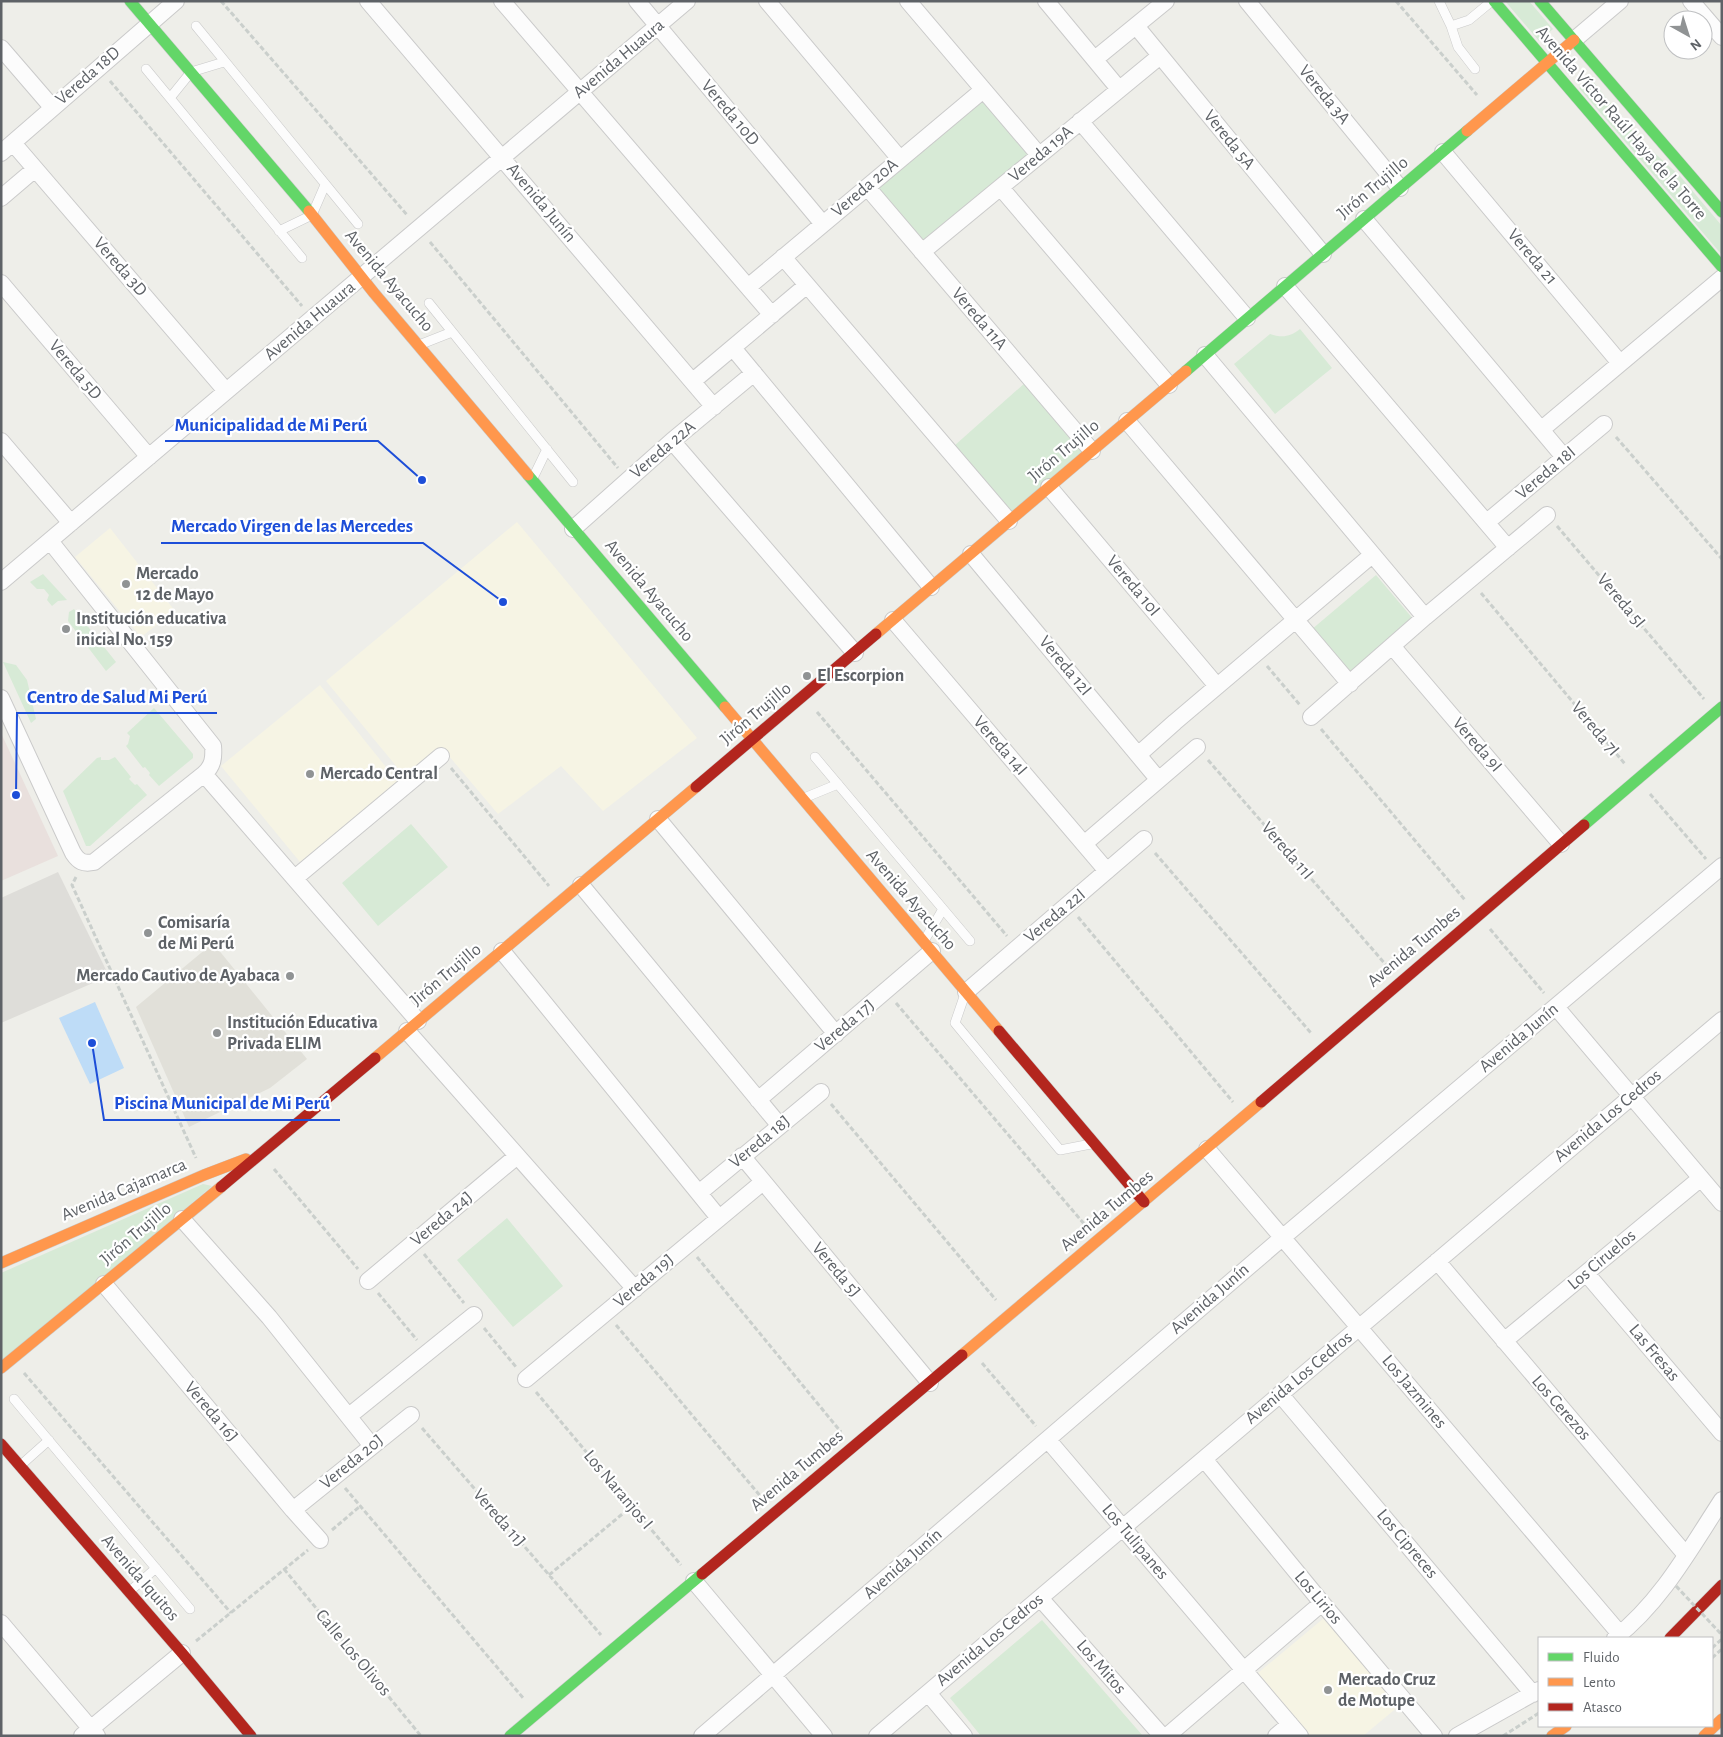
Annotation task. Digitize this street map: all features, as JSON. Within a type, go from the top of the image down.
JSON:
[{"type":"main road","name":"Avenida Ayacucho","points":[[130,1],[312,215],[361,277],[532,480],[1144,1202]]},
{"type":"main road","name":"Avenida Víctor Raúl Haya de la Torre","points":[[1493,1],[1722,267]]},
{"type":"main road","name":"Avenida Víctor Raúl Haya de la Torre","points":[[1540,1],[1722,212]]},
{"type":"main road","name":"Jirón Trujillo","points":[[1,1368],[261,1154],[658,820],[1574,40]]},
{"type":"main road","name":"Avenida Tumbes","points":[[510,1736],[1245,1117],[1400,981],[1719,710]]},
{"type":"main road","name":"Avenida Cajamarca","points":[[1,1263],[204,1174],[261,1154]]},
{"type":"main road","name":"Avenida Iquitos","points":[[1,1444],[130,1592],[251,1736]]},
{"type":"main road","points":[[1671,1637],[1722,1585]]},
{"type":"main road","points":[[1704,1736],[1722,1719]]},
{"type":"main road","points":[[1552,1736],[1565,1727]]},
{"type":"street","name":"Vereda 18D","points":[[7,148],[176,1]]},
{"type":"street","name":"Avenida Junín","points":[[368,1],[714,407]]},
{"type":"street","points":[[502,1],[772,315]]},
{"type":"street","name":"Vereda 10D","points":[[636,1],[823,224]]},
{"type":"street","name":"Avenida Huaura","points":[[1,582],[687,1]]},
{"type":"street","points":[[767,1],[900,159]]},
{"type":"street","points":[[908,1],[1039,156]]},
{"type":"street","points":[[1046,1],[1119,89]]},
{"type":"street","points":[[1095,59],[1166,1]]},
{"type":"street","name":"Vereda 3A","points":[[1247,1],[1400,188]]},
{"type":"street","points":[[1574,40],[1620,1]]},
{"type":"street","points":[[1691,1],[1722,37]]},
{"type":"street","name":"Vereda 5A","points":[[1136,26],[1323,254]]},
{"type":"street","points":[[1,48],[52,107]]},
{"type":"street","name":"Vereda 19A","points":[[922,252],[1160,56]]},
{"type":"street","name":"Vereda 20A","points":[[748,287],[983,90]]},
{"type":"street","points":[[1080,121],[1247,318]]},
{"type":"street","name":"Vereda 3D","points":[[7,148],[35,168],[226,391]]},
{"type":"street","name":"Vereda 21","points":[[1443,152],[1620,363]]},
{"type":"street","points":[[1,198],[35,168]]},
{"type":"street","name":"Vereda 11A","points":[[867,187],[1092,451]]},
{"type":"street","points":[[1001,188],[1169,385]]},
{"type":"street","points":[[1364,219],[1564,457]]},
{"type":"street","points":[[784,257],[1009,521]]},
{"type":"street","points":[[1542,429],[1722,278]]},
{"type":"street","name":"Vereda 5D","points":[[1,284],[148,457]]},
{"type":"street","points":[[692,381],[807,285]]},
{"type":"street","points":[[1285,286],[1508,548]]},
{"type":"street","points":[[733,348],[931,587]]},
{"type":"street","points":[[1205,355],[1425,617]]},
{"type":"street","name":"Vereda 22A","points":[[573,528],[672,441],[754,373]]},
{"type":"street","points":[[1127,421],[1350,684]]},
{"type":"street","name":"Vereda 18I","points":[[1487,522],[1604,424]]},
{"type":"street","points":[[1,441],[71,523]]},
{"type":"street","points":[[672,441],[855,653]]},
{"type":"street","name":"Vereda 10I","points":[[1049,487],[1217,686]]},
{"type":"street","points":[[1311,717],[1547,514]]},
{"type":"street","points":[[1,698],[73,853],[77,860],[82,862],[94,862],[210,769],[213,762],[212,746],[50,541]]},
{"type":"street","name":"Vereda 12I","points":[[971,554],[1158,779]]},
{"type":"street","points":[[1138,755],[1372,555]]},
{"type":"street","name":"Vereda 14I","points":[[892,620],[1107,871]]},
{"type":"street","name":"Vereda 9I","points":[[1392,646],[1561,844]]},
{"type":"street","points":[[1084,844],[1197,747]]},
{"type":"street","points":[[295,878],[441,756]]},
{"type":"street","points":[[204,774],[295,878],[517,1156],[635,1289]]},
{"type":"street","points":[[658,820],[836,1034]]},
{"type":"street","name":"Vereda 22I","points":[[966,992],[1144,839]]},
{"type":"street","name":"Avenida Junín","points":[[702,1736],[1282,1238],[1556,1007],[1720,872]]},
{"type":"street","points":[[580,885],[780,1126]]},
{"type":"street","name":"Vereda 17J","points":[[758,1100],[886,992],[928,946]]},
{"type":"street","points":[[502,951],[719,1218]]},
{"type":"street","points":[[1556,1007],[1722,1203]]},
{"type":"street","name":"Avenida Los Cedros","points":[[877,1736],[1631,1096],[1719,1028]]},
{"type":"street","name":"Vereda 18J","points":[[699,1193],[821,1092]]},
{"type":"street","name":"Los Jazmines","points":[[1207,1149],[1359,1327],[1617,1636]]},
{"type":"street","name":"Vereda 24J","points":[[368,1281],[517,1156]]},
{"type":"street","name":"Vereda 5J","points":[[742,1156],[930,1383]]},
{"type":"street","name":"Los Ciruelos","points":[[1504,1341],[1701,1178]]},
{"type":"street","name":"Vereda 19J","points":[[526,1380],[763,1182]]},
{"type":"street","points":[[182,1219],[269,1317],[372,1446]]},
{"type":"street","name":"Los Cerezos","points":[[1437,1261],[1686,1555]]},
{"type":"street","name":"Las Fresas","points":[[1586,1273],[1722,1433]]},
{"type":"street","name":"Vereda 16J","points":[[104,1284],[320,1540]]},
{"type":"street","points":[[349,1416],[474,1315]]},
{"type":"street","name":"Los Cipreces","points":[[1280,1394],[1536,1692]]},
{"type":"street","name":"Vereda 20J","points":[[293,1510],[411,1415]]},
{"type":"street","name":"Los Tulipanes","points":[[1048,1440],[1295,1730]]},
{"type":"street","name":"Los Lirios","points":[[1204,1459],[1434,1736]]},
{"type":"street","points":[[1617,1636],[1668,1583],[1722,1500]]},
{"type":"street","points":[[694,1581],[824,1736]]},
{"type":"street","name":"Los Mitos","points":[[1040,1598],[1162,1736]]},
{"type":"street","points":[[1167,1736],[1322,1603]]},
{"type":"street","points":[[1,1623],[90,1733],[182,1653]]},
{"type":"street","points":[[1457,1736],[1536,1692]]},
{"type":"street","points":[[928,1693],[964,1736]]},
{"type":"street","points":[[1276,1736],[1295,1730]]},
{"type":"lane","points":[[1439,1],[1451,26],[1458,47],[1475,69]]},
{"type":"lane","points":[[1451,26],[1468,20],[1493,1]]},
{"type":"lane","points":[[196,26],[358,224]]},
{"type":"lane","points":[[170,98],[191,72],[224,62]]},
{"type":"lane","points":[[146,69],[302,258]]},
{"type":"lane","points":[[279,231],[312,215],[325,185]]},
{"type":"lane","points":[[429,304],[573,482]]},
{"type":"lane","points":[[419,345],[452,332]]},
{"type":"lane","points":[[532,480],[547,449]]},
{"type":"lane","points":[[815,757],[970,942]]},
{"type":"lane","points":[[802,799],[838,784]]},
{"type":"lane","points":[[928,946],[943,909]]},
{"type":"lane","points":[[966,992],[955,1023],[1054,1143],[1060,1150],[1093,1144]]},
{"type":"lane","points":[[14,1399],[190,1609]]},
{"type":"lane","points":[[20,1466],[49,1440]]},
{"type":"lane","points":[[130,1592],[156,1568]]},
{"type":"path","points":[[221,1],[419,228],[628,480]]},
{"type":"path","points":[[1396,1],[1479,98]]},
{"type":"path","points":[[98,67],[312,318]]},
{"type":"path","points":[[1604,424],[1722,560]]},
{"type":"path","name":"Vereda 5I","points":[[1547,514],[1719,710]]},
{"type":"path","name":"Vereda 7I","points":[[1470,580],[1637,779],[1720,872]]},
{"type":"path","points":[[1256,653],[1556,1007]]},
{"type":"path","points":[[804,696],[1018,947]]},
{"type":"path","name":"Vereda 11I","points":[[1197,747],[1400,981]]},
{"type":"path","points":[[441,756],[561,901]]},
{"type":"path","points":[[1144,839],[1324,1048]]},
{"type":"path","points":[[82,862],[72,884],[204,1174]]},
{"type":"path","points":[[1068,904],[1245,1117]]},
{"type":"path","points":[[886,992],[1082,1221]]},
{"type":"path","points":[[821,1092],[1009,1316]]},
{"type":"path","points":[[261,1154],[427,1352]]},
{"type":"path","name":"Los Naranjos I","points":[[414,1243],[694,1581]]},
{"type":"path","points":[[687,1245],[853,1447]]},
{"type":"path","points":[[606,1313],[775,1513]]},
{"type":"path","points":[[970,1349],[1048,1440]]},
{"type":"path","points":[[12,1360],[231,1613]]},
{"type":"path","name":"Vereda 11J","points":[[411,1415],[613,1649]]},
{"type":"path","points":[[335,1476],[359,1507],[536,1714]]},
{"type":"path","points":[[549,1575],[632,1506]]},
{"type":"path","points":[[182,1653],[359,1507]]},
{"type":"path","name":"Calle Los Olivos","points":[[284,1570],[421,1736]]},
{"type":"path","points":[[1676,1586],[1722,1634]]},
{"type":"path","points":[[1503,1736],[1538,1715]]},
{"type":"shaded area","points":[[517,522],[697,738],[603,811],[561,766],[498,814],[443,749],[406,778],[326,681]]},
{"type":"shaded area","name":"Mercado 12 de Mayo","points":[[110,528],[175,611],[141,637],[75,557]]},
{"type":"shaded area","name":"Mercado Central","points":[[320,685],[398,782],[300,862],[221,766]]},
{"type":"shaded area","points":[[1,733],[58,856],[1,881]]},
{"type":"shaded area","points":[[58,872],[109,976],[1,1023],[1,898]]},
{"type":"shaded area","name":"Institución Educativa Privada ELIM","points":[[213,943],[307,1059],[270,1088],[189,1127],[136,1007]]},
{"type":"shaded area","name":"Mercado Cruz de Motupe","points":[[1324,1618],[1399,1706],[1363,1736],[1310,1736],[1258,1673]]},
{"type":"green space","points":[[1505,1],[1529,1],[1553,29],[1539,41]]},
{"type":"green space","points":[[1592,80],[1639,139],[1680,176],[1722,226],[1722,255],[1579,88]]},
{"type":"green space","points":[[982,97],[1031,156],[923,245],[874,185]]},
{"type":"green space","points":[[1300,329],[1332,368],[1275,414],[1234,364],[1270,334],[1286,336]]},
{"type":"green space","points":[[1026,382],[1086,450],[1009,514],[954,446]]},
{"type":"green space","points":[[43,574],[67,600],[58,601],[52,606],[47,600],[49,595],[44,589],[37,589],[30,582]]},
{"type":"green space","points":[[1376,575],[1414,620],[1348,675],[1311,630]]},
{"type":"green space","points":[[74,609],[116,662],[106,671],[68,621],[69,612]]},
{"type":"green space","points":[[3,662],[16,665],[27,680],[36,719],[31,723]]},
{"type":"green space","points":[[154,708],[193,754],[193,758],[159,786],[126,746],[130,736],[127,733]]},
{"type":"green space","points":[[101,757],[101,760],[109,760],[115,757],[131,777],[129,779],[135,785],[137,784],[147,795],[90,846],[86,846],[63,791],[97,758]]},
{"type":"green space","points":[[411,824],[448,867],[378,926],[342,883]]},
{"type":"green space","points":[[203,1184],[212,1186],[1,1364],[1,1273]]},
{"type":"green space","points":[[507,1218],[563,1286],[513,1327],[457,1260]]},
{"type":"green space","points":[[1042,1620],[1143,1736],[981,1736],[950,1698]]},
{"type":"water","points":[[95,1002],[124,1068],[90,1084],[59,1018]]},
{"type":"traffic: fast","points":[[130,1],[309,211]]},
{"type":"traffic: fast","points":[[1494,1],[1722,267]]},
{"type":"traffic: fast","points":[[1540,1],[1722,212]]},
{"type":"traffic: fast","points":[[1186,371],[1467,131]]},
{"type":"traffic: fast","points":[[528,475],[725,707]]},
{"type":"traffic: fast","points":[[1584,825],[1722,707]]},
{"type":"traffic: fast","points":[[510,1736],[702,1574]]},
{"type":"traffic: slow","points":[[1467,131],[1574,40]]},
{"type":"traffic: slow","points":[[309,211],[374,293],[528,475]]},
{"type":"traffic: slow","points":[[876,634],[1186,371]]},
{"type":"traffic: slow","points":[[725,707],[999,1031]]},
{"type":"traffic: slow","points":[[375,1058],[696,787]]},
{"type":"traffic: slow","points":[[962,1355],[1261,1102]]},
{"type":"traffic: slow","points":[[1,1263],[204,1175],[246,1159]]},
{"type":"traffic: slow","points":[[1,1368],[221,1187]]},
{"type":"traffic: slow","points":[[1704,1736],[1722,1719]]},
{"type":"traffic: slow","points":[[1552,1736],[1565,1727]]},
{"type":"traffic: jam","points":[[696,787],[876,634]]},
{"type":"traffic: jam","points":[[1261,1102],[1584,825]]},
{"type":"traffic: jam","points":[[999,1031],[1144,1202]]},
{"type":"traffic: jam","points":[[221,1187],[375,1058]]},
{"type":"traffic: jam","points":[[702,1574],[962,1355]]},
{"type":"traffic: jam","points":[[1,1444],[182,1653],[251,1736]]},
{"type":"traffic: jam","points":[[1671,1637],[1722,1585]]},
{"type":"place","name":"Municipalidad de Mi Perú","points":[[422,480]]},
{"type":"place","name":"Mercado 12 de Mayo","points":[[126,584]]},
{"type":"place","name":"Mercado Virgen de las Mercedes","points":[[503,602]]},
{"type":"place","name":"Institución educativa inicial No. 159","points":[[66,629]]},
{"type":"place","name":"El Escorpion","points":[[807,676]]},
{"type":"place","name":"Mercado Central","points":[[310,774]]},
{"type":"place","name":"Centro de Salud Mi Perú","points":[[16,795]]},
{"type":"place","name":"Comisaría de Mi Perú","points":[[148,933]]},
{"type":"place","name":"Mercado Cautivo de Ayabaca","points":[[290,976]]},
{"type":"place","name":"Institución Educativa Privada ELIM","points":[[217,1033]]},
{"type":"place","name":"Piscina Municipal de Mi Perú","points":[[92,1043]]},
{"type":"place","name":"Mercado Cruz de Motupe","points":[[1328,1690]]}]
